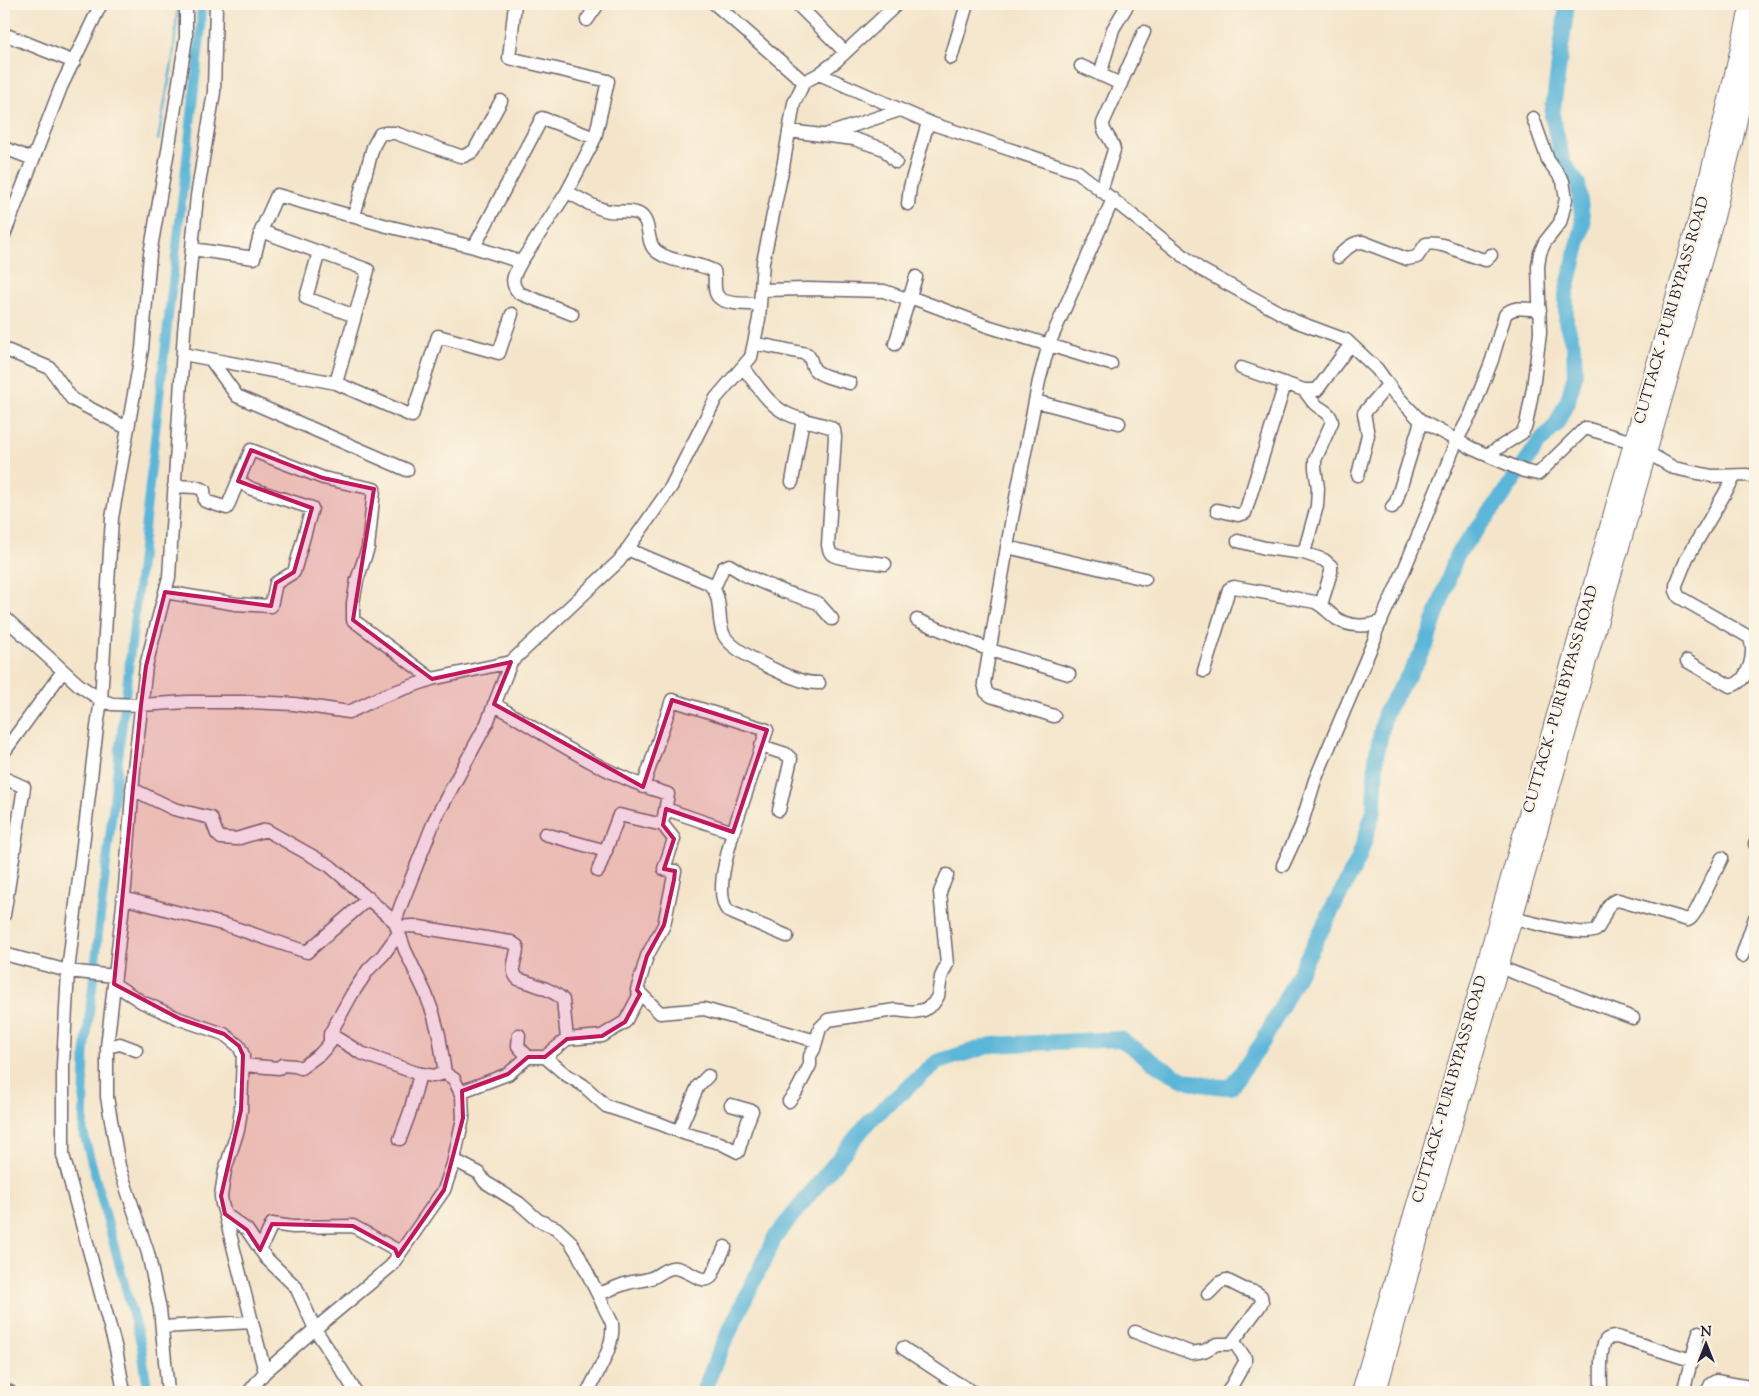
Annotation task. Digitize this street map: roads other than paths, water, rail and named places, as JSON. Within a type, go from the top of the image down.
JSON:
[{"type":"highway","name":"CUTTACK - PURI BYPASS ROAD","points":[[1377,1392],[1428,1206],[1499,967],[1640,448],[1729,96],[1750,4]]},
{"type":"highway","name":"CUTTACK - PURI BYPASS ROAD","points":[[1361,1392],[1640,448],[1715,217],[1755,38]]},
{"type":"street","points":[[4,235],[61,87],[101,4]]},
{"type":"street","points":[[124,1392],[116,1349],[63,1155],[63,1065],[68,970],[96,727],[107,702],[112,518],[142,349],[150,254],[170,145],[186,38],[186,4]]},
{"type":"street","points":[[168,1392],[162,1327],[148,1252],[119,1166],[107,1097],[107,1047],[124,898],[137,705],[169,577],[182,354],[197,196],[214,92],[216,4]]},
{"type":"street","points":[[515,4],[509,58],[608,81],[595,138],[567,192],[514,275],[514,287],[519,293],[572,314]]},
{"type":"street","points":[[587,20],[598,4]]},
{"type":"street","points":[[715,4],[804,82]]},
{"type":"street","points":[[797,4],[845,52]]},
{"type":"street","points":[[243,1065],[279,1068],[282,1065],[301,1068],[320,1054],[330,1043],[330,1034],[368,970],[383,955],[397,927],[416,866],[435,820],[487,723],[511,662],[619,561],[671,486],[716,398],[751,357],[759,319],[763,262],[794,103],[804,82],[819,74],[897,4]]},
{"type":"street","points":[[951,58],[967,4]]},
{"type":"street","points":[[1100,75],[1113,29],[1128,4]]},
{"type":"street","points":[[1101,191],[1114,150],[1110,139],[1104,131],[1103,123],[1144,32]]},
{"type":"street","points":[[4,34],[74,62]]},
{"type":"street","points":[[1081,66],[1121,84]]},
{"type":"street","points":[[819,74],[928,122],[1078,172],[1200,269],[1295,321],[1346,340],[1377,369],[1395,394],[1421,421],[1524,472],[1538,474],[1585,428],[1626,440],[1674,468],[1712,476],[1747,475],[1755,477]]},
{"type":"street","points":[[354,216],[373,147],[380,134],[385,132],[395,133],[464,156],[474,151],[501,102]]},
{"type":"street","points":[[823,135],[900,110]]},
{"type":"street","points":[[474,247],[542,118],[595,138]]},
{"type":"street","points":[[1492,457],[1522,433],[1526,425],[1534,388],[1540,333],[1538,266],[1540,253],[1560,223],[1566,199],[1564,181],[1548,160],[1533,118]]},
{"type":"street","points":[[908,204],[910,187],[928,122]]},
{"type":"street","points":[[789,130],[854,139],[884,149],[896,162]]},
{"type":"street","points":[[4,148],[33,159]]},
{"type":"street","points":[[567,192],[604,210],[615,212],[630,211],[639,214],[644,217],[656,251],[675,260],[714,271],[716,293],[720,299],[726,302],[760,304]]},
{"type":"street","points":[[192,249],[254,258],[261,231],[277,195],[474,247],[521,262]]},
{"type":"street","points":[[1054,716],[991,696],[986,692],[984,683],[1007,547],[1035,401],[1049,344],[1113,199]]},
{"type":"street","points":[[261,231],[368,270],[336,383]]},
{"type":"street","points":[[1338,257],[1347,248],[1358,242],[1363,242],[1407,259],[1417,258],[1426,244],[1434,242],[1478,259],[1486,260],[1490,255]]},
{"type":"street","points":[[319,252],[306,298],[355,316]]},
{"type":"street","points":[[895,344],[916,277]]},
{"type":"street","points":[[761,290],[808,289],[884,292],[910,298],[987,326],[1111,364]]},
{"type":"street","points":[[1283,866],[1300,826],[1315,780],[1380,622],[1404,570],[1456,440],[1471,414],[1492,360],[1505,315],[1508,310],[1513,308],[1540,310]]},
{"type":"street","points":[[182,354],[336,383],[412,416],[438,336],[499,353],[512,314]]},
{"type":"street","points":[[754,343],[807,354],[813,367],[820,373],[850,383]]},
{"type":"street","points":[[1241,368],[1304,390],[1317,390],[1350,345]]},
{"type":"street","points":[[4,349],[50,368],[72,398],[127,428]]},
{"type":"street","points":[[211,360],[237,396],[407,470]]},
{"type":"street","points":[[743,367],[779,410],[834,430],[828,536],[831,554],[835,557],[885,564]]},
{"type":"street","points":[[1217,510],[1238,515],[1246,513],[1285,384]]},
{"type":"street","points":[[1358,475],[1368,435],[1364,413],[1388,385]]},
{"type":"street","points":[[1304,390],[1316,406],[1327,411],[1331,416],[1332,422],[1315,460],[1318,488],[1317,506],[1304,553]]},
{"type":"street","points":[[1035,401],[1120,423]]},
{"type":"street","points":[[792,482],[803,419]]},
{"type":"street","points":[[1392,507],[1396,502],[1421,421]]},
{"type":"street","points":[[174,486],[196,487],[204,490],[205,501],[227,508],[251,450],[323,478],[374,489],[368,548],[357,580],[353,603],[353,620],[432,679]]},
{"type":"street","points":[[1687,661],[1730,686],[1739,683],[1750,662],[1753,647],[1749,637],[1679,597],[1676,591],[1676,585],[1687,558],[1735,476]]},
{"type":"street","points":[[165,592],[236,604],[271,606],[276,583],[294,572],[312,508],[252,489],[238,480]]},
{"type":"street","points":[[1238,541],[1265,548],[1304,553],[1324,560],[1330,566],[1330,572],[1321,605]]},
{"type":"street","points":[[1007,547],[1145,579]]},
{"type":"street","points":[[627,549],[697,578],[714,588]]},
{"type":"street","points":[[818,683],[802,681],[767,668],[729,642],[723,634],[719,604],[714,588],[723,568],[729,565],[747,576],[818,603],[832,619]]},
{"type":"street","points":[[1204,670],[1229,589],[1234,587],[1315,602],[1339,620],[1350,623],[1369,626],[1380,622]]},
{"type":"street","points":[[4,617],[79,685],[107,702],[137,705],[186,702],[249,702],[294,704],[349,712],[383,696],[432,679],[511,662]]},
{"type":"street","points":[[917,620],[990,650],[1069,674]]},
{"type":"street","points":[[4,752],[63,671]]},
{"type":"street","points":[[643,787],[672,700],[767,730],[733,832],[722,885],[725,908],[728,911],[787,936]]},
{"type":"street","points":[[494,704],[574,752],[643,787],[668,794],[663,826]]},
{"type":"street","points":[[761,746],[786,754],[791,759],[779,810]]},
{"type":"street","points":[[4,778],[24,787],[4,915]]},
{"type":"street","points":[[132,789],[174,809],[211,818],[217,834],[221,838],[236,839],[266,830],[330,866],[369,898],[397,927],[405,950],[433,1013],[439,1035],[445,1073],[454,1079],[462,1096],[463,1118],[454,1160],[444,1190],[391,1266],[265,1372],[249,1392]]},
{"type":"street","points":[[666,809],[733,832]]},
{"type":"street","points":[[598,871],[619,814],[663,826],[674,839],[664,869],[675,871],[674,880],[664,925],[646,956],[637,990],[660,1013],[704,1009],[816,1041]]},
{"type":"street","points":[[545,834],[606,851]]},
{"type":"street","points":[[1512,918],[1592,933],[1603,920],[1609,905],[1613,901],[1618,900],[1688,920],[1696,911],[1722,858]]},
{"type":"street","points":[[789,1101],[796,1092],[810,1065],[810,1056],[820,1028],[828,1020],[895,1010],[918,1011],[924,1010],[933,1004],[938,996],[947,964],[940,892],[942,883],[947,875]]},
{"type":"street","points":[[124,898],[226,925],[307,952],[369,898]]},
{"type":"street","points":[[1742,956],[1755,918]]},
{"type":"street","points":[[397,927],[413,926],[515,944],[517,946],[513,967],[515,975],[561,996],[567,1039]]},
{"type":"street","points":[[4,954],[68,970],[97,974],[114,980],[142,1002],[172,1016],[224,1034],[239,1046],[243,1055],[241,1110],[238,1130],[225,1170],[221,1196],[265,1372]]},
{"type":"street","points":[[1499,967],[1633,1018]]},
{"type":"street","points":[[545,1058],[567,1039],[602,1036],[625,1022],[640,994]]},
{"type":"street","points":[[330,1034],[361,1053],[420,1074],[433,1076],[445,1073]]},
{"type":"street","points":[[519,1035],[518,1046],[528,1058]]},
{"type":"street","points":[[107,1047],[120,1044],[136,1050]]},
{"type":"street","points":[[460,1092],[508,1074],[528,1058],[545,1058],[582,1085],[606,1106],[720,1143],[738,1152],[752,1111],[731,1105]]},
{"type":"street","points":[[400,1139],[410,1112],[420,1074]]},
{"type":"street","points":[[679,1131],[698,1086],[708,1076]]},
{"type":"street","points":[[454,1160],[479,1174],[486,1182],[519,1202],[538,1220],[556,1228],[570,1241],[578,1254],[612,1323],[613,1331],[605,1355],[588,1392]]},
{"type":"street","points":[[225,1214],[247,1230],[266,1258],[296,1287],[315,1329],[356,1392]]},
{"type":"street","points":[[260,1250],[272,1224],[293,1227],[353,1226],[395,1249],[398,1256]]},
{"type":"street","points":[[598,1294],[624,1284],[652,1278],[670,1268],[687,1271],[702,1281],[708,1280],[725,1247]]},
{"type":"street","points":[[1136,1332],[1192,1352],[1204,1351],[1214,1345],[1227,1345],[1234,1342],[1262,1302],[1261,1296],[1257,1293],[1226,1280],[1219,1283],[1208,1294]]},
{"type":"street","points":[[162,1327],[252,1322]]},
{"type":"street","points":[[1683,1392],[1699,1332]]},
{"type":"street","points":[[1601,1392],[1600,1379],[1603,1346],[1606,1340],[1611,1337],[1617,1337],[1691,1360]]},
{"type":"street","points":[[1228,1392],[1245,1362],[1244,1355],[1234,1342]]},
{"type":"street","points":[[903,1348],[946,1377],[973,1392]]},
{"type":"street","points":[[1707,1392],[1710,1384],[1716,1381],[1755,1388]]},
{"type":"street","points":[[4,1389],[10,1392]]},
{"type":"waterway","points":[[158,140],[173,58],[178,4]]},
{"type":"waterway","points":[[148,1392],[141,1345],[83,1131],[85,1053],[201,31],[201,4]]},
{"type":"waterway","points":[[703,1392],[719,1353],[775,1237],[870,1120],[937,1062],[992,1045],[1120,1039],[1164,1069],[1182,1078],[1210,1086],[1231,1087],[1264,1040],[1358,860],[1374,811],[1376,757],[1385,713],[1425,648],[1457,554],[1500,500],[1538,444],[1556,425],[1568,400],[1575,375],[1574,348],[1566,322],[1566,294],[1583,225],[1578,184],[1563,162],[1552,116],[1567,4]]}]
